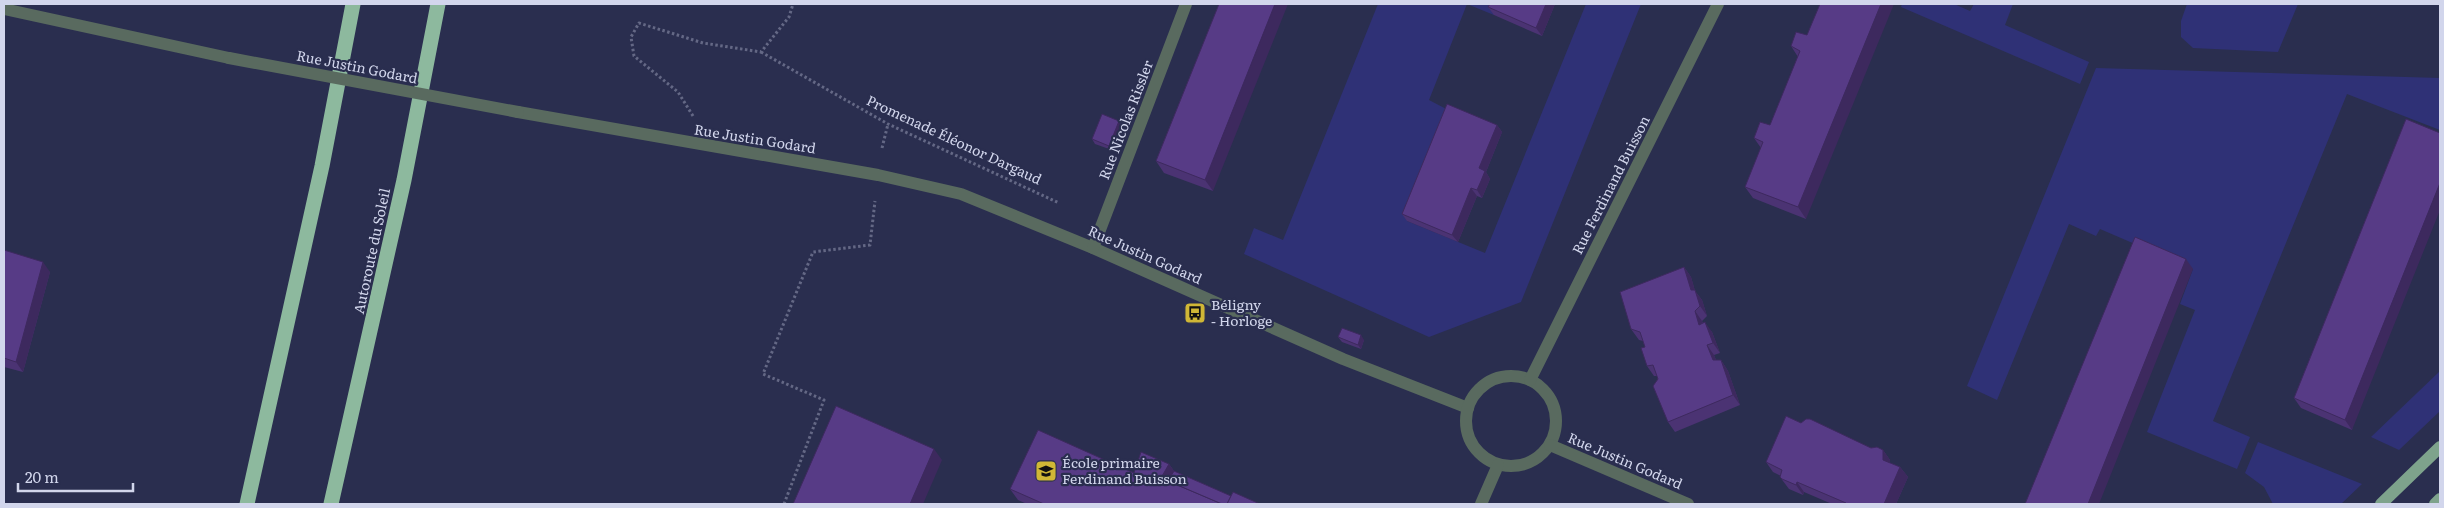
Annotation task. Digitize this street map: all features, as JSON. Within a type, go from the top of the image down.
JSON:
[{"type":"highway","points":[[248,504],[322,166],[354,4]]},
{"type":"highway","name":"Autoroute du Soleil","points":[[331,504],[404,180],[438,4]]},
{"type":"main road","points":[[2381,504],[2440,447]]},
{"type":"main road","points":[[2435,504],[2440,499]]},
{"type":"street","name":"Rue Nicolas Rissler","points":[[1093,248],[1186,4]]},
{"type":"street","name":"Rue Ferdinand Buisson","points":[[1530,380],[1718,4]]},
{"type":"street","name":"Rue Justin Godard","points":[[4,9],[229,58],[695,145],[878,175],[961,194],[1093,248],[1343,359],[1468,408]]},
{"type":"street","points":[[1515,376],[1530,380],[1542,388],[1552,401],[1556,415],[1556,430],[1550,445],[1541,456],[1528,464],[1498,465],[1485,458],[1475,448],[1468,436],[1466,422],[1468,408],[1480,389],[1500,378],[1515,376]]},
{"type":"street","name":"Rue Justin Godard","points":[[1550,445],[1688,504]]},
{"type":"street","points":[[1481,504],[1498,465]]},
{"type":"path","points":[[761,52],[789,17],[793,4]]},
{"type":"path","name":"Promenade Éléonor Dargaud","points":[[695,145],[694,118],[678,92],[634,56],[631,37],[639,24],[703,43],[761,52],[888,124],[1060,203]]},
{"type":"path","points":[[882,147],[888,124]]},
{"type":"path","points":[[784,504],[824,400],[762,374],[813,252],[870,245],[874,209]]},
{"type":"shaded area","points":[[1378,4],[1467,4],[1429,100],[1452,112],[1407,221],[1485,253],[1586,4],[1641,4],[1521,302],[1429,337],[1244,254],[1254,228],[1283,240]]},
{"type":"shaded area","points":[[1467,4],[1498,4],[1494,15]]},
{"type":"shaded area","points":[[1902,4],[1954,4],[1970,11],[1974,4],[2013,4],[2005,25],[2089,62],[2080,84],[1901,7]]},
{"type":"shaded area","points":[[2187,4],[2298,4],[2278,52],[2193,48],[2181,37],[2181,21]]},
{"type":"shaded area","points":[[2096,68],[2440,78],[2440,130],[2347,94],[2213,421],[2250,437],[2237,469],[2147,432],[2195,310],[2180,304],[2193,269],[2100,229],[2096,236],[2069,224],[1997,400],[1967,386]]},
{"type":"shaded area","points":[[2440,371],[2440,411],[2399,450],[2371,437]]},
{"type":"shaded area","points":[[2258,442],[2362,484],[2341,504],[2273,504],[2264,487],[2245,473]]},
{"type":"building","points":[[1219,4],[1275,4],[1205,180],[1156,161]]},
{"type":"building","points":[[1490,4],[1546,4],[1536,28],[1488,7]]},
{"type":"building","points":[[1820,4],[1881,4],[1798,207],[1745,187],[1763,142],[1754,138],[1760,122],[1770,125],[1800,51],[1791,46],[1796,32],[1807,35]]},
{"type":"building","points":[[1447,104],[1497,125],[1479,168],[1485,171],[1481,181],[1477,190],[1471,188],[1452,235],[1402,214]]},
{"type":"building","points":[[1102,114],[1119,121],[1109,146],[1092,139]]},
{"type":"building","points":[[2406,119],[2440,133],[2440,183],[2345,420],[2294,398]]},
{"type":"building","points":[[2135,237],[2186,259],[2088,504],[2025,504]]},
{"type":"building","points":[[4,250],[43,262],[16,362],[4,358]]},
{"type":"building","points":[[1684,267],[1691,290],[1695,290],[1700,306],[1695,311],[1699,325],[1705,322],[1713,343],[1707,345],[1713,360],[1721,360],[1733,395],[1668,422],[1653,386],[1658,379],[1653,365],[1647,366],[1641,348],[1645,347],[1640,332],[1631,329],[1620,292]]},
{"type":"building","points":[[1342,328],[1361,335],[1358,345],[1338,337]]},
{"type":"building","points":[[836,406],[934,449],[910,504],[793,504]]},
{"type":"building","points":[[1786,416],[1801,423],[1806,419],[1810,419],[1871,448],[1877,447],[1883,450],[1883,460],[1900,467],[1884,504],[1846,504],[1797,482],[1796,485],[1782,479],[1780,477],[1782,470],[1766,462]]},
{"type":"building","points":[[1038,430],[1134,473],[1141,452],[1169,464],[1161,478],[1222,504],[1044,504],[1010,489]]},
{"type":"building","points":[[1174,471],[1231,496],[1227,504],[1222,504],[1168,481]]},
{"type":"building","points":[[1233,492],[1260,504],[1227,504]]},
{"type":"place","name":"Béligny - Horloge","points":[[1195,313]]},
{"type":"place","name":"École primaire Ferdinand Buisson","points":[[1046,471]]}]
